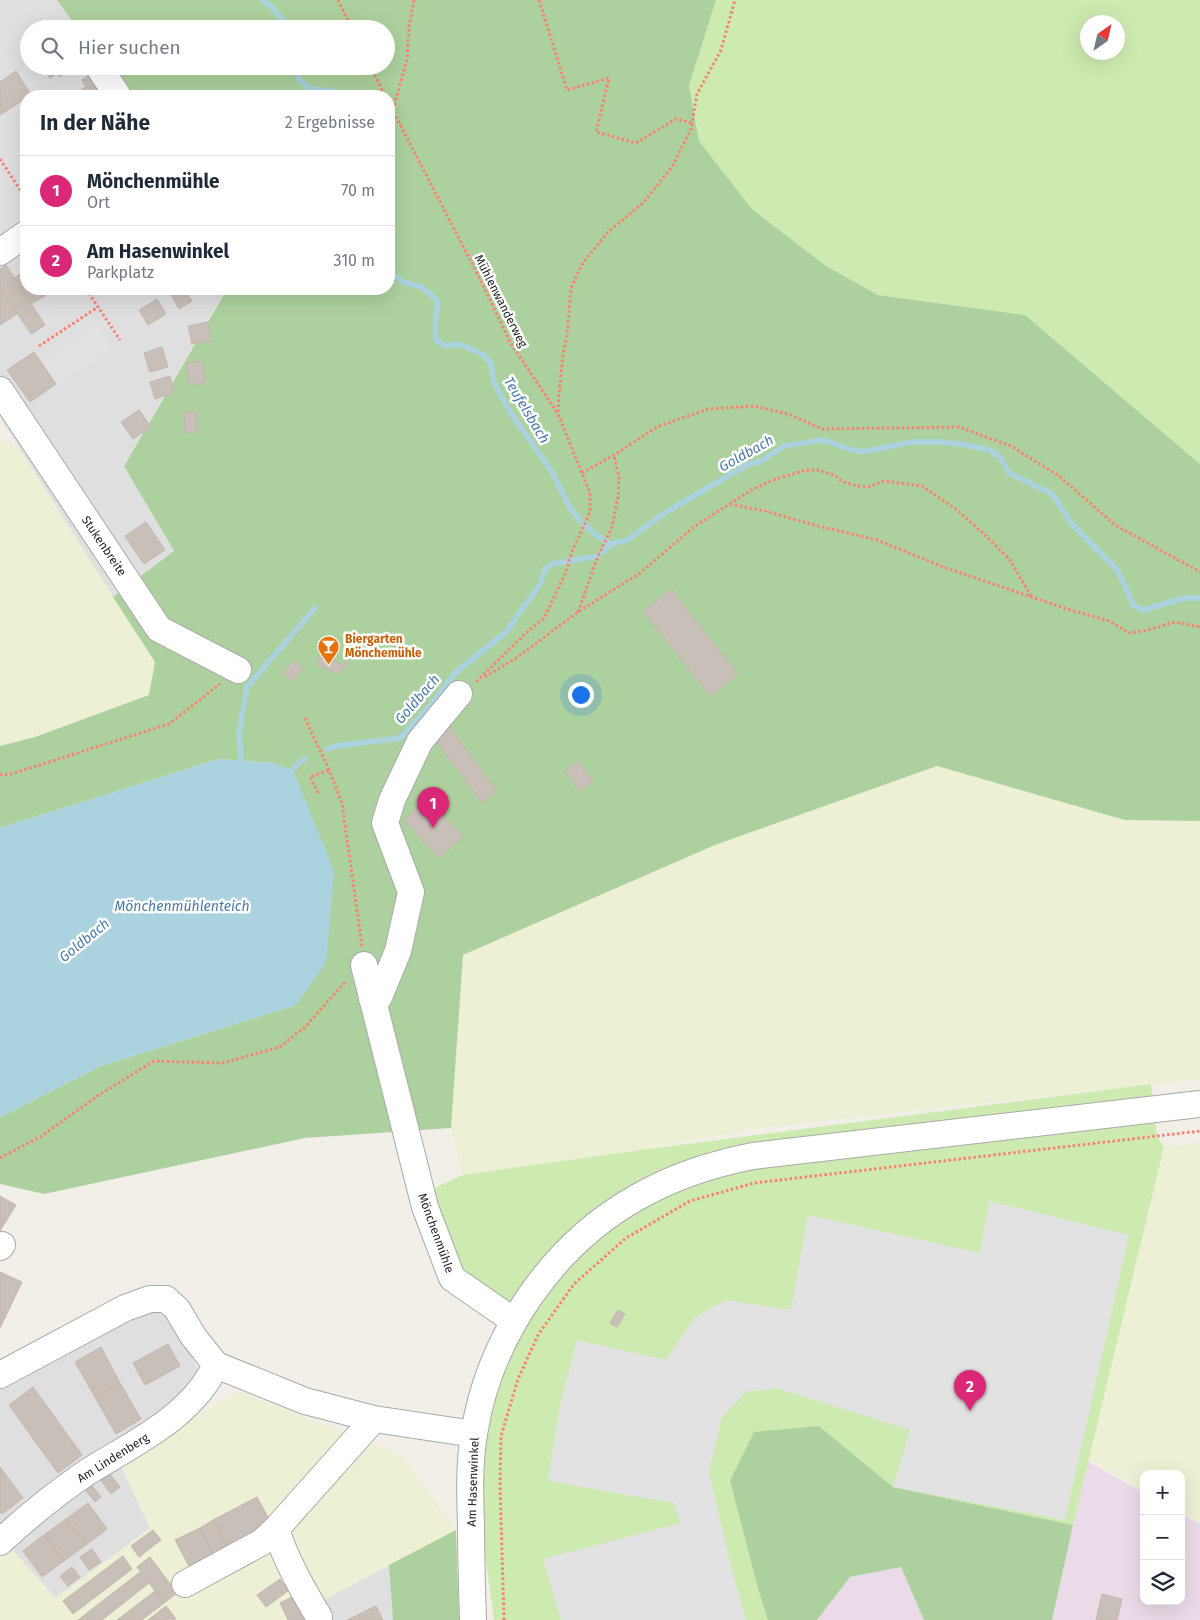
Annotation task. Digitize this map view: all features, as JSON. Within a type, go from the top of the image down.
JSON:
[{"type":"street","points":[[104,75],[114,90]]},
{"type":"street","points":[[0,252],[20,238]]},
{"type":"street","name":"Stukenbreite","points":[[0,390],[159,628],[238,670]]},
{"type":"street","points":[[372,999],[379,997],[398,951],[411,892],[386,823],[392,800],[420,741],[470,687]]},
{"type":"street","name":"Mönchenmühle","points":[[364,965],[425,1208],[452,1278],[514,1321]]},
{"type":"street","name":"Am Hasenwinkel","points":[[473,1620],[470,1473],[474,1434],[483,1395],[494,1364],[514,1321],[544,1277],[573,1245],[597,1224],[635,1198],[680,1176],[728,1161],[763,1155],[1200,1104]]},
{"type":"street","points":[[0,1375],[125,1308],[150,1299],[166,1299],[177,1309],[193,1336],[216,1365],[305,1401],[374,1419],[474,1434]]},
{"type":"street","name":"Am Lindenberg","points":[[0,1542],[56,1494],[163,1426],[202,1389],[216,1365]]},
{"type":"street","points":[[185,1584],[262,1542],[276,1529],[374,1419]]},
{"type":"street","points":[[276,1529],[295,1577],[319,1616]]},
{"type":"path","points":[[338,0],[348,20]]},
{"type":"path","points":[[395,100],[407,58],[409,27],[414,0]]},
{"type":"path","points":[[539,0],[567,90],[609,78],[596,132],[636,143],[676,119],[692,123]]},
{"type":"path","points":[[558,414],[558,394],[567,335],[571,288],[582,264],[608,232],[643,203],[672,167],[691,129],[697,94],[721,50],[735,0]]},
{"type":"path","points":[[374,75],[382,90]]},
{"type":"path","name":"Mühlenwanderweg","points":[[395,117],[480,279],[510,342],[558,414],[582,473]]},
{"type":"path","points":[[0,159],[20,190]]},
{"type":"path","points":[[90,295],[120,340]]},
{"type":"path","points":[[39,346],[98,307]]},
{"type":"path","points":[[470,687],[544,618],[565,574],[573,549],[581,536],[590,512],[590,493],[582,473],[657,427],[708,409],[754,406],[791,415],[822,429],[958,427],[1011,446],[1059,476],[1115,525],[1200,572]]},
{"type":"path","points":[[578,612],[598,556],[612,526],[618,497],[619,478],[614,455]]},
{"type":"path","points":[[470,687],[518,657],[578,612],[640,573],[694,526],[753,489],[776,478],[806,470],[818,470],[834,475],[843,482],[858,486],[869,487],[884,481],[922,486],[957,510],[1010,560],[1031,596]]},
{"type":"path","points":[[730,504],[765,511],[814,526],[877,540],[946,568],[1067,609],[1109,621],[1130,633],[1175,622],[1200,627]]},
{"type":"path","points":[[0,775],[11,774],[169,724],[238,670]]},
{"type":"path","points":[[0,1158],[40,1137],[99,1095],[154,1061],[223,1063],[280,1047],[306,1026],[347,980],[364,965],[342,803],[305,718]]},
{"type":"path","points":[[318,793],[310,777],[329,770]]},
{"type":"path","points":[[504,1620],[500,1486],[501,1436],[518,1379],[538,1335],[574,1284],[626,1238],[690,1201],[754,1183],[1200,1132]]},
{"type":"shaded area","points":[[0,0],[57,0],[71,20],[20,20],[20,75],[111,75],[122,90],[20,90],[20,295],[223,295],[124,465],[174,552],[113,597],[0,417]]},
{"type":"shaded area","points":[[97,327],[111,347],[56,384],[43,363]]},
{"type":"shaded area","points":[[989,1201],[1129,1235],[1065,1520],[893,1487],[910,1430],[777,1388],[746,1392],[722,1417],[709,1473],[746,1620],[561,1620],[543,1559],[681,1523],[673,1503],[548,1481],[560,1405],[577,1340],[666,1360],[695,1317],[726,1300],[791,1310],[808,1215],[980,1253]]},
{"type":"shaded area","points":[[148,1307],[173,1321],[200,1373],[120,1464],[150,1528],[56,1598],[3,1540],[0,1542],[0,1384]]},
{"type":"shaded area","points":[[1087,1461],[1140,1491],[1140,1605],[1185,1605],[1185,1516],[1200,1524],[1200,1620],[1052,1620]]},
{"type":"shaded area","points":[[389,1565],[393,1620],[286,1620]]},
{"type":"shaded area","points":[[901,1567],[924,1620],[817,1620],[850,1577]]},
{"type":"green space","points":[[57,0],[716,0],[689,85],[699,141],[752,209],[826,266],[878,295],[1025,315],[1200,464],[1200,821],[1125,820],[937,766],[715,845],[463,955],[451,1128],[305,1138],[44,1194],[0,1184],[0,1117],[101,1066],[296,1005],[274,763],[219,759],[0,828],[0,746],[35,737],[149,695],[155,662],[113,597],[174,551],[124,466],[224,295],[395,295],[395,90],[122,90],[111,75],[395,75],[395,20],[71,20]]},
{"type":"green space","points":[[714,0],[1200,0],[1200,464],[1025,315],[878,295],[826,266],[752,209],[699,141],[689,85]]},
{"type":"green space","points":[[0,441],[18,447],[155,662],[149,695],[35,737],[0,746]]},
{"type":"green space","points":[[937,766],[1125,820],[1200,821],[1200,1079],[760,1128],[648,1149],[462,1175],[451,1128],[463,955],[715,845]]},
{"type":"green space","points":[[1151,1084],[1157,1136],[1164,1147],[1073,1525],[893,1487],[819,1426],[730,1481],[768,1620],[494,1620],[480,1518],[484,1437],[494,1393],[528,1318],[459,1272],[430,1190],[462,1175]]},
{"type":"green space","points":[[1200,1143],[1200,1523],[1185,1514],[1185,1470],[1140,1470],[1140,1489],[1089,1459],[1164,1147]]},
{"type":"green space","points":[[238,1391],[402,1455],[456,1530],[286,1620],[0,1620],[0,1542],[3,1540],[56,1598],[150,1528],[120,1464]]},
{"type":"green space","points":[[819,1426],[893,1487],[1073,1525],[1052,1620],[924,1620],[901,1567],[850,1577],[817,1620],[768,1620],[730,1481],[754,1432]]},
{"type":"green space","points":[[456,1530],[459,1620],[393,1620],[389,1565]]},
{"type":"water","name":"Mönchenmühlenteich","points":[[219,759],[274,763],[293,770],[334,871],[326,963],[296,1005],[101,1066],[0,1117],[0,828]]},
{"type":"building","points":[[16,71],[28,90],[20,90],[20,102],[0,115],[0,82]]},
{"type":"building","points":[[90,75],[99,75],[109,90],[83,90],[86,87],[82,80]]},
{"type":"building","points":[[6,265],[20,287],[20,295],[26,295],[45,325],[31,334],[0,287],[0,269]]},
{"type":"building","points":[[20,274],[20,287],[14,278]]},
{"type":"building","points":[[0,287],[17,314],[0,325]]},
{"type":"building","points":[[25,295],[46,295],[31,304]]},
{"type":"building","points":[[171,295],[188,295],[192,301],[179,309]]},
{"type":"building","points":[[157,299],[166,314],[148,325],[139,310]]},
{"type":"building","points":[[208,322],[211,341],[192,344],[188,326]]},
{"type":"building","points":[[162,347],[168,367],[150,372],[144,353]]},
{"type":"building","points":[[34,352],[56,384],[30,402],[7,370]]},
{"type":"building","points":[[202,361],[205,383],[189,385],[186,363]]},
{"type":"building","points":[[170,376],[174,393],[155,399],[150,382]]},
{"type":"building","points":[[139,410],[151,427],[133,439],[121,422]]},
{"type":"building","points":[[196,411],[198,432],[185,433],[184,412]]},
{"type":"building","points":[[146,522],[165,550],[144,564],[125,536]]},
{"type":"building","points":[[671,589],[738,674],[710,696],[643,611]]},
{"type":"building","points":[[320,655],[344,665],[345,661],[350,662],[347,668],[343,667],[340,674],[316,665]]},
{"type":"building","points":[[293,660],[303,668],[293,681],[283,673]]},
{"type":"building","points":[[448,725],[497,791],[482,803],[433,737]]},
{"type":"building","points":[[578,761],[593,781],[580,791],[565,771]]},
{"type":"building","points":[[428,798],[463,836],[439,858],[404,820]]},
{"type":"building","points":[[0,1196],[16,1205],[0,1231]]},
{"type":"building","points":[[0,1272],[22,1282],[0,1328]]},
{"type":"building","points":[[618,1310],[625,1314],[617,1327],[610,1323]]},
{"type":"building","points":[[168,1344],[180,1366],[145,1385],[133,1363]]},
{"type":"building","points":[[101,1347],[120,1383],[95,1397],[75,1362]]},
{"type":"building","points":[[120,1383],[141,1419],[116,1434],[95,1397]]},
{"type":"building","points":[[33,1387],[82,1455],[58,1473],[9,1405]]},
{"type":"building","points":[[0,1467],[23,1498],[2,1514],[0,1512]]},
{"type":"building","points":[[109,1473],[120,1487],[111,1494],[100,1479]]},
{"type":"building","points":[[92,1486],[101,1497],[95,1502],[86,1491]]},
{"type":"building","points":[[257,1497],[271,1523],[227,1546],[213,1520]]},
{"type":"building","points":[[88,1503],[107,1529],[86,1545],[66,1519]]},
{"type":"building","points":[[66,1519],[86,1545],[64,1561],[44,1535]]},
{"type":"building","points":[[213,1520],[227,1546],[213,1554],[200,1528]]},
{"type":"building","points":[[200,1528],[213,1554],[189,1566],[175,1540]]},
{"type":"building","points":[[153,1530],[161,1540],[139,1557],[131,1546]]},
{"type":"building","points":[[44,1535],[64,1561],[42,1577],[23,1551]]},
{"type":"building","points":[[92,1549],[101,1562],[89,1570],[80,1557]]},
{"type":"building","points":[[123,1556],[132,1569],[73,1614],[63,1601]]},
{"type":"building","points":[[150,1557],[177,1593],[164,1603],[137,1567]]},
{"type":"building","points":[[72,1567],[80,1577],[68,1586],[60,1576]]},
{"type":"building","points":[[140,1572],[149,1583],[102,1620],[78,1620]]},
{"type":"building","points":[[280,1579],[288,1591],[266,1607],[257,1595]]},
{"type":"building","points":[[155,1591],[164,1603],[142,1620],[117,1620]]},
{"type":"building","points":[[1102,1594],[1122,1599],[1117,1620],[1096,1620]]},
{"type":"building","points":[[294,1596],[306,1620],[288,1620],[280,1603]]},
{"type":"building","points":[[166,1606],[176,1619],[148,1620]]},
{"type":"building","points":[[376,1606],[383,1620],[347,1620]]},
{"type":"waterway","name":"Teufelsbach","points":[[262,0],[273,8],[283,20]]},
{"type":"waterway","name":"Teufelsbach","points":[[299,75],[299,80],[310,89],[322,90]]},
{"type":"waterway","name":"Teufelsbach","points":[[395,276],[403,282],[422,287],[438,301],[435,326],[436,340],[445,346],[460,344],[484,355],[491,364],[494,383],[510,412],[552,472],[570,508],[595,534],[611,544]]},
{"type":"waterway","name":"Goldbach","points":[[327,749],[336,746],[400,738],[430,706],[456,672],[506,632],[540,584],[545,569],[552,564],[598,556],[611,544],[627,540],[668,511],[747,465],[761,461],[784,446],[823,440],[855,451],[868,451],[911,442],[940,442],[990,450],[1000,457],[1009,473],[1051,493],[1070,522],[1118,571],[1134,606],[1144,610],[1184,598],[1200,598]]},
{"type":"waterway","points":[[241,759],[239,732],[247,687],[315,608]]},
{"type":"waterway","name":"Goldbach","points":[[289,774],[299,762],[305,759]]},
{"type":"place","name":"Biergarten Mönchemühle","points":[[329,665]]},
{"type":"place","name":"Mönchenmühle","points":[[433,828]]},
{"type":"place","name":"Am Hasenwinkel","points":[[970,1411]]}]
